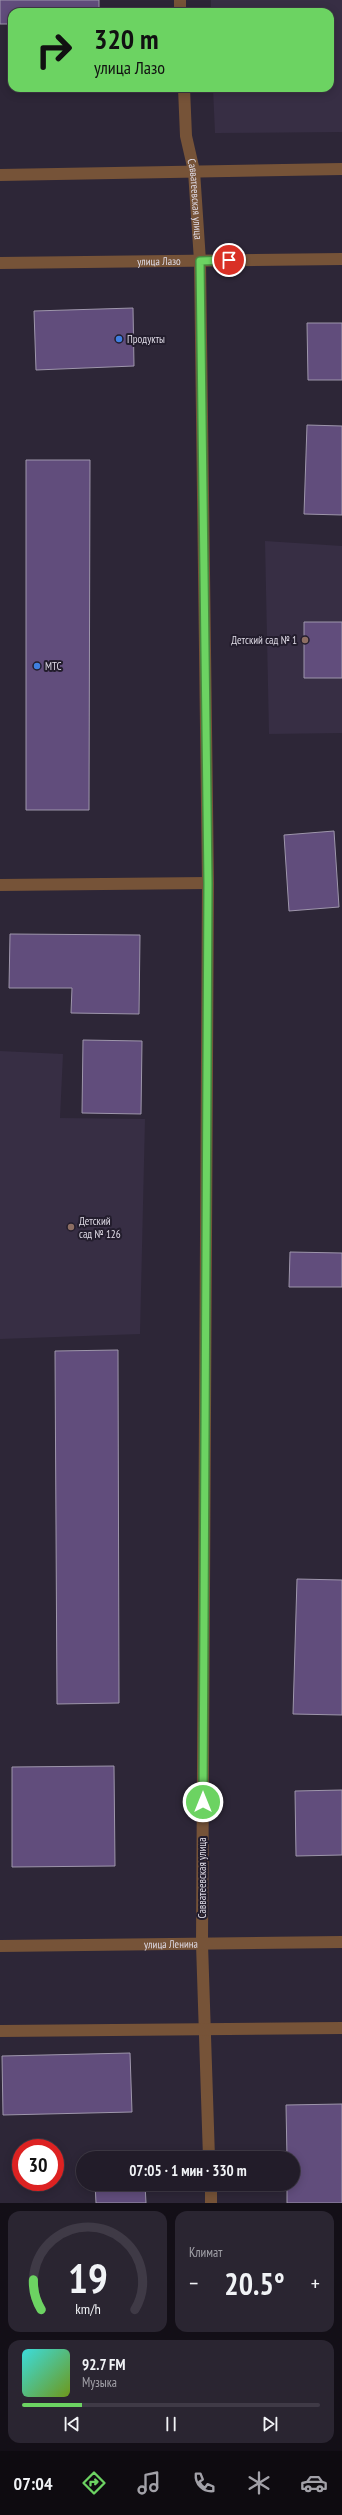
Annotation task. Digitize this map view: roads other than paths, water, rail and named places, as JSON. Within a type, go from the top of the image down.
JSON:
[{"type":"street","name":"Савватеевская улица","points":[[184,92],[186,136],[194,171],[200,261],[208,883],[202,1944],[204,2031],[210,2151]]},
{"type":"street","points":[[0,175],[342,170]]},
{"type":"street","name":"улица Лазо","points":[[0,263],[342,259]]},
{"type":"street","points":[[0,885],[208,883]]},
{"type":"street","name":"улица Ленина","points":[[0,1946],[342,1942]]},
{"type":"street","points":[[0,2031],[204,2031],[342,2028]]},
{"type":"street","points":[[210,2191],[211,2203]]},
{"type":"place","name":"Продукты","points":[[119,339]]},
{"type":"place","name":"Детский сад № 1","points":[[305,640]]},
{"type":"place","name":"МТС","points":[[37,666]]},
{"type":"place","name":"Детский сад № 126","points":[[71,1227]]}]
